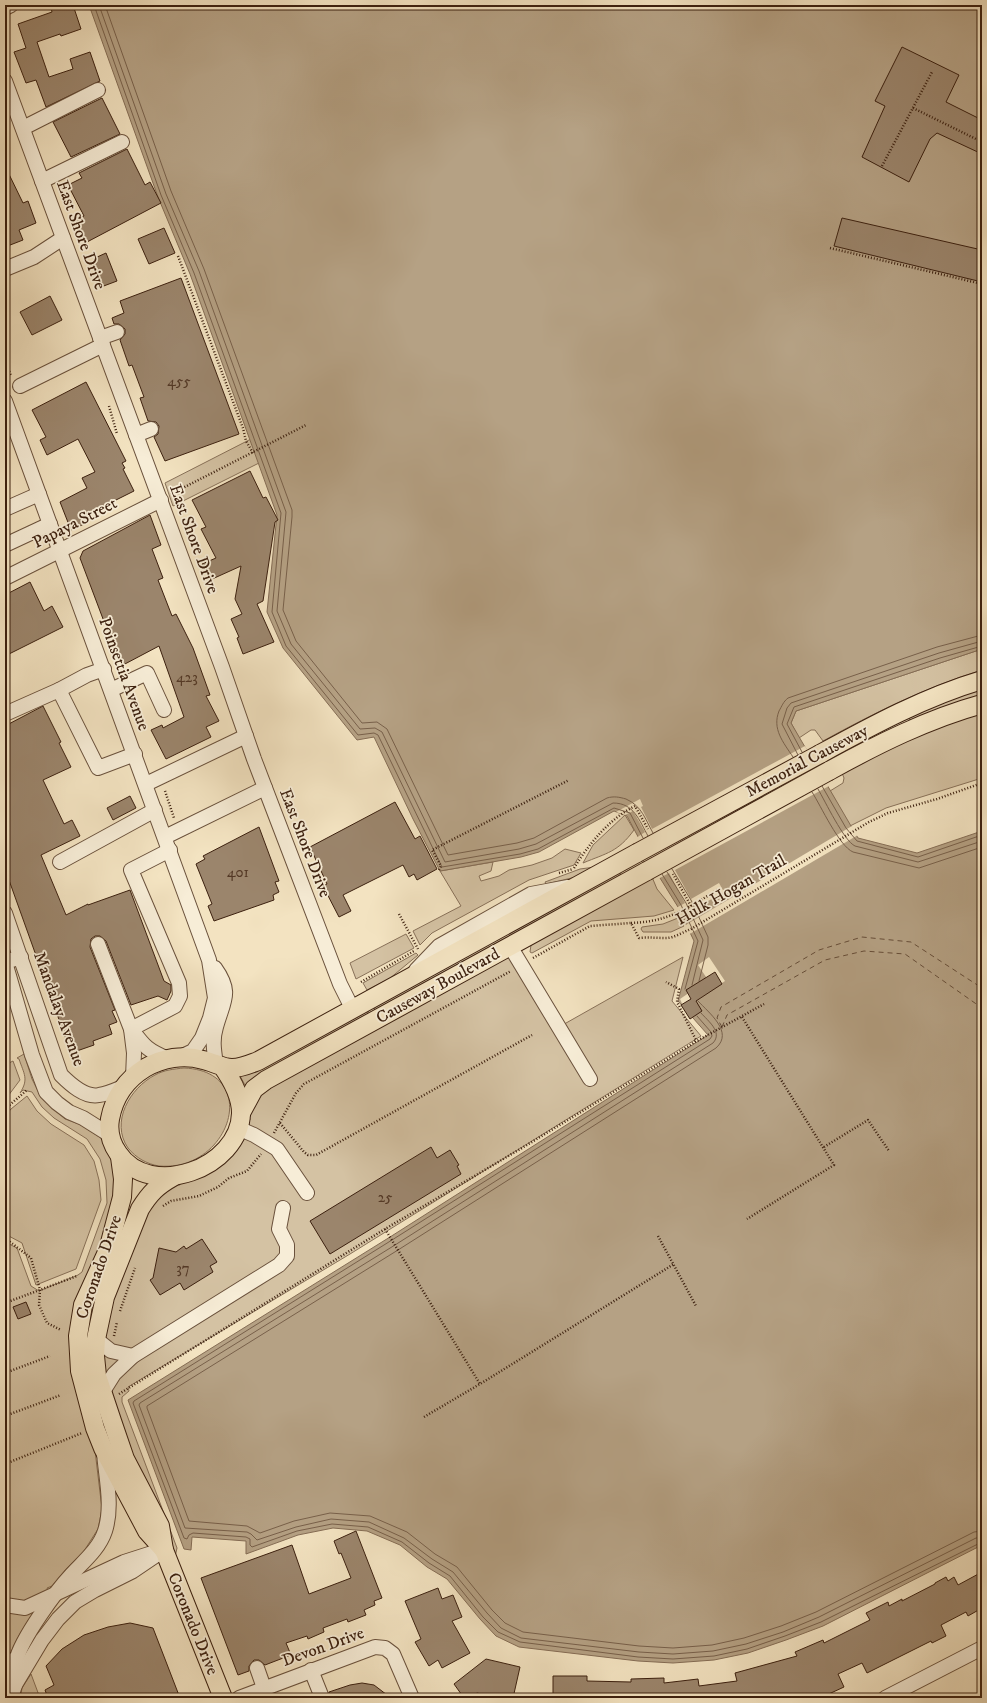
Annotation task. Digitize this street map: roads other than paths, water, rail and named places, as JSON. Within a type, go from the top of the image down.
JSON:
[{"type":"main road","name":"Memorial Causeway","points":[[637,853],[820,754],[913,706],[946,692],[982,680]]},
{"type":"main road","name":"Memorial Causeway","points":[[647,871],[869,749],[901,734],[982,704]]},
{"type":"main road","name":"Causeway Boulevard","points":[[219,1065],[233,1068],[245,1066],[258,1061],[412,976],[575,877],[637,853]]},
{"type":"main road","name":"Causeway Boulevard","points":[[240,1120],[254,1089],[266,1080],[647,871]]},
{"type":"main road","points":[[174,1058],[195,1058],[219,1065],[231,1079],[236,1091],[240,1120],[231,1142],[219,1155],[206,1166],[190,1173],[173,1177],[142,1173],[130,1166],[120,1157],[114,1147],[110,1135],[109,1125],[115,1100],[128,1082],[146,1067],[174,1058]]},
{"type":"main road","name":"Coronado Drive","points":[[120,1157],[123,1179],[122,1197],[108,1250],[84,1305],[78,1336],[80,1371],[95,1428],[103,1448],[147,1531],[164,1550]]},
{"type":"main road","name":"Coronado Drive","points":[[173,1177],[157,1186],[140,1209],[105,1296],[96,1338],[96,1369],[110,1394],[125,1459],[160,1526],[164,1550],[218,1696]]},
{"type":"street","points":[[5,8],[12,5]]},
{"type":"street","name":"East Shore Drive","points":[[5,81],[161,500],[265,788],[340,984],[352,1008]]},
{"type":"street","points":[[22,128],[98,90]]},
{"type":"street","points":[[42,181],[122,142]]},
{"type":"street","points":[[5,269],[34,257],[64,238]]},
{"type":"street","points":[[20,386],[117,332]]},
{"type":"street","name":"Poinsettia Avenue","points":[[5,401],[209,960],[215,998],[212,1011],[202,1038],[192,1051],[174,1058]]},
{"type":"street","points":[[136,435],[151,429]]},
{"type":"street","points":[[5,509],[39,494]]},
{"type":"street","name":"Papaya Street","points":[[5,578],[60,552],[161,500]]},
{"type":"street","points":[[5,545],[50,524]]},
{"type":"street","points":[[5,714],[104,669]]},
{"type":"street","points":[[111,690],[147,673],[164,710]]},
{"type":"street","points":[[59,690],[98,768],[135,754]]},
{"type":"street","points":[[146,784],[246,736]]},
{"type":"street","points":[[131,1028],[175,1006],[180,996],[179,983],[132,870],[167,843],[265,788]]},
{"type":"street","points":[[60,862],[155,810]]},
{"type":"street","name":"Mandalay Avenue","points":[[5,913],[61,1075],[70,1084],[84,1092],[98,1096],[128,1082]]},
{"type":"street","points":[[98,944],[131,1028],[142,1045],[153,1052],[174,1058]]},
{"type":"street","points":[[510,946],[590,1079]]},
{"type":"street","points":[[5,962],[21,957]]},
{"type":"street","name":"Poinsettia Avenue","points":[[209,960],[222,978],[226,994],[215,1028],[213,1047],[219,1065]]},
{"type":"street","name":"Mandalay Avenue","points":[[5,962],[32,1055],[39,1077],[46,1092],[69,1112],[83,1118],[110,1135]]},
{"type":"street","points":[[128,1082],[134,1053],[131,1028]]},
{"type":"street","points":[[240,1120],[277,1149],[307,1193]]},
{"type":"street","points":[[110,1394],[114,1374],[133,1356],[279,1265],[288,1256],[287,1246],[279,1229],[282,1208]]},
{"type":"street","points":[[96,1338],[112,1350],[133,1356]]},
{"type":"street","points":[[13,1691],[16,1660],[24,1642],[57,1593],[72,1574],[90,1557],[105,1532],[110,1511],[103,1448]]},
{"type":"street","points":[[5,1605],[25,1608],[124,1562],[164,1550]]},
{"type":"street","points":[[13,1691],[42,1640],[58,1619],[75,1602],[94,1590],[133,1571],[164,1550]]},
{"type":"street","name":"Devon Drive","points":[[239,1698],[375,1647],[385,1648],[393,1654],[413,1696]]},
{"type":"street","points":[[885,1698],[982,1648]]},
{"type":"street","points":[[5,1658],[13,1691]]},
{"type":"street","points":[[257,1668],[264,1688]]},
{"type":"street","points":[[311,1670],[321,1695]]},
{"type":"water","points":[[89,5],[982,5],[982,649],[796,711],[791,723],[858,838],[917,853],[982,831],[982,1545],[823,1626],[748,1653],[714,1660],[673,1663],[638,1661],[519,1647],[496,1636],[447,1579],[427,1567],[400,1545],[367,1531],[333,1528],[298,1535],[246,1554],[246,1541],[192,1537],[191,1550],[184,1549],[128,1400],[390,1237],[708,1035],[678,1001],[694,941],[678,907],[660,878],[627,816],[614,811],[539,852],[521,857],[440,871],[413,819],[374,737],[357,740],[283,648],[267,612],[277,515],[190,274],[158,197]]}]
